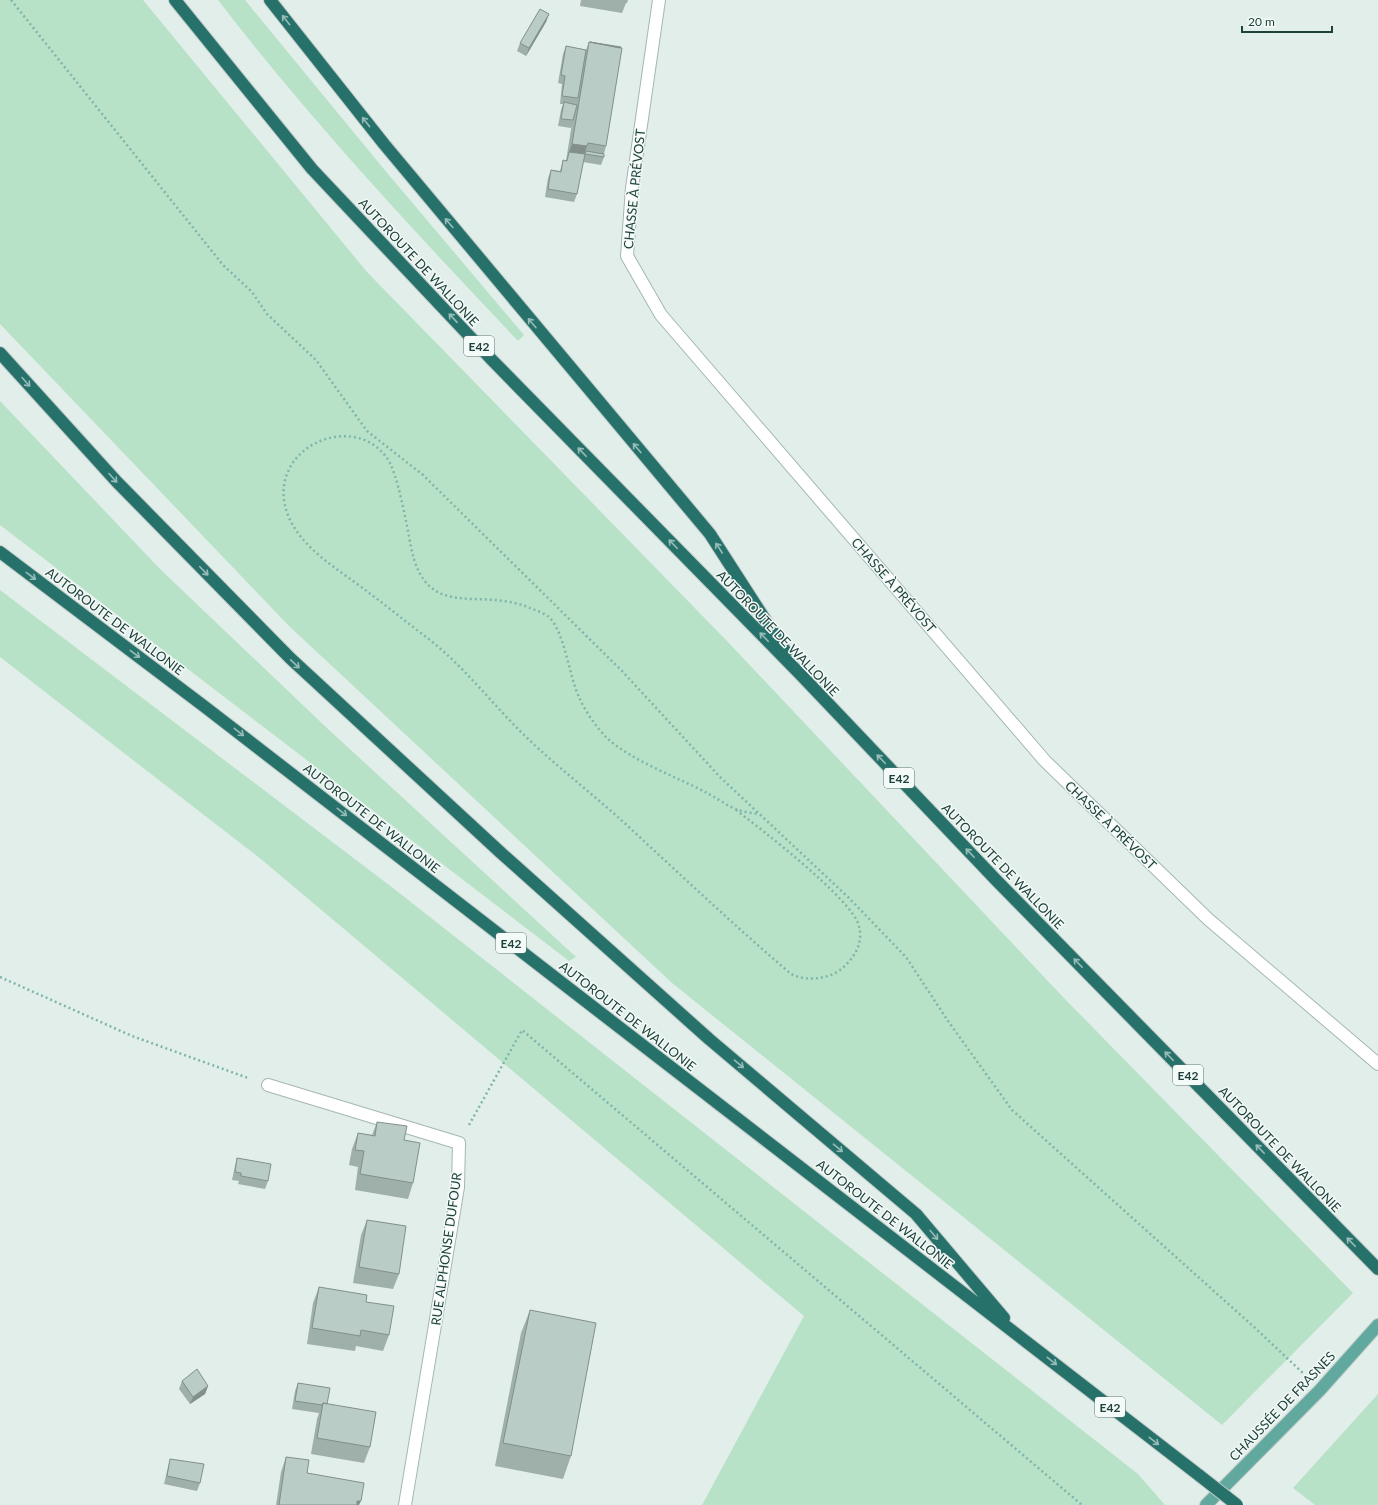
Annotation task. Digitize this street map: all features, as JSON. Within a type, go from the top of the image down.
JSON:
[{"type":"highway","name":"AUTOROUTE DE WALLONIE","points":[[175,0],[312,169],[492,360],[801,675],[997,881],[1378,1269]]},
{"type":"highway","points":[[270,0],[384,144],[710,534],[801,675]]},
{"type":"highway","points":[[0,353],[117,482],[290,658],[500,852],[709,1039],[916,1214],[1021,1337]]},
{"type":"highway","name":"AUTOROUTE DE WALLONIE","points":[[0,552],[205,707],[1237,1505]]},
{"type":"main road","name":"CHAUSSÉE DE FRASNES","points":[[1206,1505],[1320,1390],[1378,1325]]},
{"type":"street","name":"CHASSE À PRÉVOST","points":[[658,0],[632,188],[627,256],[661,315],[1045,761],[1208,919],[1378,1064]]},
{"type":"street","points":[[268,1085],[459,1143]]},
{"type":"street","name":"RUE ALPHONSE DUFOUR","points":[[405,1505],[458,1187],[459,1143]]},
{"type":"path","points":[[11,0],[223,265],[252,292],[267,314],[316,360],[367,431],[423,475],[622,671],[720,777],[848,897],[906,957],[948,1021],[1012,1110],[1254,1327],[1320,1390]]},
{"type":"path","points":[[736,810],[805,867],[851,910],[859,926],[859,945],[851,962],[834,974],[815,978],[800,978],[791,974],[684,879],[630,828],[521,732],[474,680],[433,643],[314,550],[291,523],[285,504],[284,490],[286,478],[291,464],[302,450],[319,441],[334,436],[355,438],[375,446],[389,460],[398,489],[414,565],[426,584],[438,593],[450,597],[480,600],[507,600],[548,617],[555,628],[567,655],[578,696],[589,715],[608,738],[635,756],[736,810],[759,814]]},
{"type":"path","points":[[0,977],[132,1036],[268,1085]]},
{"type":"path","points":[[459,1143],[522,1030],[1082,1505]]},
{"type":"green space","points":[[0,0],[143,0],[367,272],[727,641],[1063,997],[1353,1293],[1222,1425],[672,983],[289,626],[0,324]]},
{"type":"green space","points":[[218,0],[245,0],[383,168],[524,335],[518,341],[440,258],[326,132],[253,45]]},
{"type":"green space","points":[[0,401],[161,570],[328,729],[576,957],[569,961],[0,525]]},
{"type":"green space","points":[[0,590],[393,888],[1138,1474],[1165,1505],[702,1505],[804,1316],[262,860],[0,657]]},
{"type":"green space","points":[[1378,1394],[1378,1505],[1315,1505],[1293,1488]]},
{"type":"building","points":[[540,9],[549,14],[529,48],[520,43]]},
{"type":"building","points":[[589,42],[622,48],[606,146],[588,143],[587,146],[572,144]]},
{"type":"building","points":[[590,42],[621,47],[620,48]]},
{"type":"building","points":[[566,46],[586,50],[578,98],[562,96],[565,76],[561,75]]},
{"type":"building","points":[[564,102],[577,105],[573,120],[561,119]]},
{"type":"building","points":[[586,151],[604,154],[604,157],[585,154]]},
{"type":"building","points":[[569,152],[585,154],[577,194],[548,189],[551,170],[561,172],[563,160],[567,161]]},
{"type":"building","points":[[377,1122],[407,1126],[404,1140],[420,1143],[413,1183],[360,1174],[364,1151],[355,1150],[358,1133],[375,1136]]},
{"type":"building","points":[[237,1158],[271,1164],[268,1181],[241,1176],[241,1173],[235,1172]]},
{"type":"building","points":[[367,1220],[406,1226],[399,1274],[359,1267]]},
{"type":"building","points":[[319,1287],[367,1295],[366,1302],[394,1306],[389,1335],[361,1330],[360,1336],[312,1328]]},
{"type":"building","points":[[530,1310],[596,1323],[571,1456],[503,1443]]},
{"type":"building","points":[[197,1369],[208,1386],[193,1397],[182,1381]]},
{"type":"building","points":[[298,1383],[330,1388],[327,1404],[323,1403],[322,1405],[295,1401]]},
{"type":"building","points":[[323,1403],[376,1412],[370,1447],[317,1438]]},
{"type":"building","points":[[286,1457],[309,1460],[307,1473],[364,1483],[361,1501],[357,1501],[357,1505],[279,1505]]},
{"type":"building","points":[[170,1459],[204,1464],[200,1483],[167,1476]]}]
